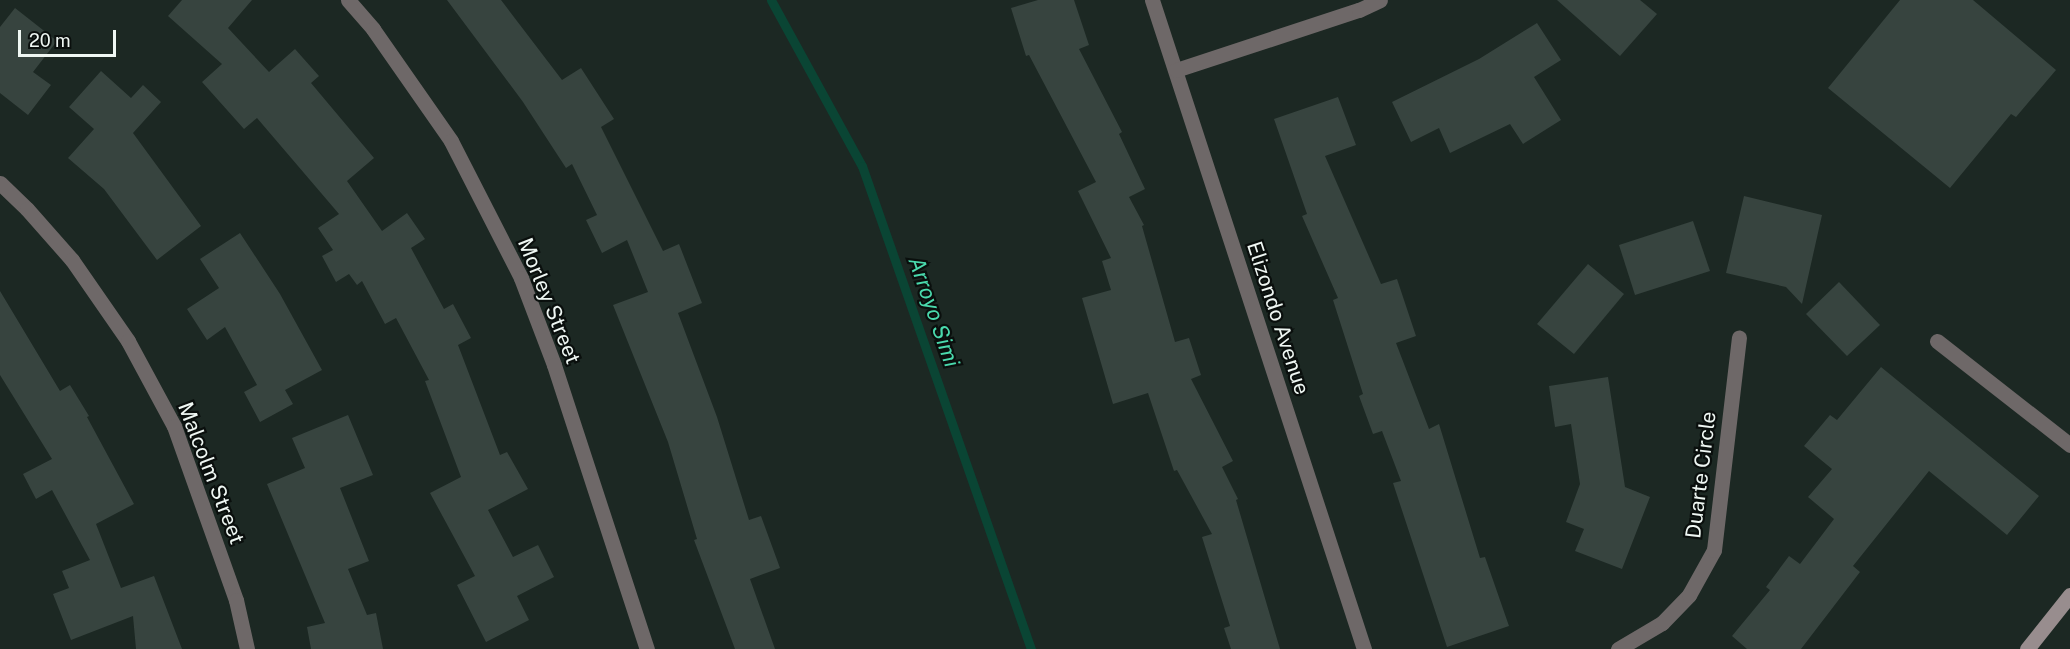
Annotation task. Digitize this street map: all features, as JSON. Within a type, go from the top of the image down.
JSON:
[{"type":"main road","points":[[2027,649],[2070,595]]},
{"type":"street","name":"Morley Street","points":[[348,0],[373,29],[451,141],[521,278],[554,365],[647,649]]},
{"type":"street","name":"Elizondo Avenue","points":[[1152,0],[1364,649]]},
{"type":"street","points":[[1176,70],[1359,10],[1380,0]]},
{"type":"street","name":"Malcolm Street","points":[[0,183],[27,209],[72,260],[129,341],[174,426],[236,600],[247,649]]},
{"type":"street","name":"Duarte Circle","points":[[1618,649],[1662,623],[1689,595],[1714,550],[1739,337]]},
{"type":"street","points":[[1936,341],[2070,445]]},
{"type":"building","points":[[182,0],[252,0],[228,28],[269,72],[295,49],[319,76],[311,83],[374,158],[347,181],[382,231],[407,213],[425,239],[411,248],[444,309],[453,304],[471,338],[458,345],[500,455],[507,452],[528,489],[488,510],[513,557],[538,545],[554,577],[517,596],[529,620],[486,642],[457,585],[475,576],[430,493],[461,477],[425,381],[429,380],[396,318],[385,324],[362,281],[357,285],[349,274],[336,282],[322,256],[333,250],[318,228],[339,214],[257,118],[244,129],[202,82],[222,64],[168,16]]},
{"type":"building","points":[[447,0],[501,0],[562,80],[581,68],[614,119],[601,127],[663,251],[679,244],[702,303],[678,313],[717,417],[749,520],[761,516],[780,568],[750,579],[775,649],[735,649],[694,540],[697,539],[668,442],[613,305],[648,292],[627,240],[602,253],[586,220],[597,215],[572,164],[566,168],[523,102]]},
{"type":"building","points":[[1038,0],[1074,0],[1089,45],[1079,49],[1122,132],[1119,134],[1145,189],[1129,197],[1144,225],[1142,226],[1175,342],[1189,338],[1201,375],[1191,379],[1233,461],[1222,467],[1238,499],[1236,500],[1280,649],[1231,649],[1224,628],[1230,626],[1202,537],[1212,534],[1177,470],[1174,471],[1148,393],[1113,404],[1082,298],[1111,290],[1102,261],[1111,258],[1078,191],[1096,182],[1029,55],[1026,56],[1011,8]]},
{"type":"building","points":[[1557,0],[1640,0],[1657,14],[1620,56]]},
{"type":"building","points":[[1900,0],[1973,0],[2056,70],[2016,117],[2011,114],[1950,188],[1828,88]]},
{"type":"building","points":[[15,8],[57,41],[33,72],[51,85],[28,115],[0,93],[0,27]]},
{"type":"building","points":[[1537,23],[1561,60],[1534,77],[1561,120],[1523,144],[1510,124],[1450,153],[1439,128],[1411,142],[1392,102],[1479,59]]},
{"type":"building","points":[[101,71],[131,98],[143,85],[161,102],[133,133],[201,226],[157,260],[104,189],[68,158],[94,129],[69,107]]},
{"type":"building","points":[[1338,97],[1356,145],[1325,156],[1381,284],[1397,279],[1416,336],[1396,343],[1429,429],[1439,424],[1480,558],[1485,557],[1509,626],[1447,647],[1393,483],[1401,481],[1382,431],[1373,434],[1359,396],[1363,394],[1333,300],[1338,298],[1302,216],[1307,214],[1274,119]]},
{"type":"building","points":[[1744,196],[1822,215],[1802,304],[1786,287],[1726,273]]},
{"type":"building","points":[[1693,221],[1710,271],[1635,295],[1619,245]]},
{"type":"building","points":[[240,233],[280,294],[322,370],[285,390],[293,404],[260,422],[244,392],[257,385],[225,327],[207,340],[187,309],[219,288],[200,259]]},
{"type":"building","points":[[1588,264],[1624,294],[1574,354],[1537,324]]},
{"type":"building","points":[[1839,282],[1880,325],[1847,356],[1806,314]]},
{"type":"building","points":[[0,291],[60,391],[70,385],[89,416],[87,417],[134,504],[96,524],[121,588],[154,576],[182,649],[136,649],[133,616],[71,640],[53,594],[69,588],[62,571],[90,560],[52,490],[36,499],[23,474],[52,459],[0,375]]},
{"type":"building","points":[[1881,367],[2039,496],[2007,535],[1929,471],[1853,566],[1860,572],[1801,649],[1747,649],[1732,636],[1770,590],[1766,587],[1789,556],[1800,564],[1834,519],[1808,497],[1832,469],[1804,446],[1830,415],[1837,420]]},
{"type":"building","points":[[1608,377],[1625,487],[1650,497],[1622,569],[1575,551],[1584,529],[1566,522],[1580,484],[1571,424],[1555,427],[1549,386]]},
{"type":"building","points":[[348,415],[373,475],[340,488],[369,561],[348,569],[367,615],[376,613],[383,649],[311,649],[307,627],[325,623],[267,484],[305,468],[292,438]]},
{"type":"waterway","name":"Arroyo Simi","points":[[771,0],[862,166],[1031,649]]}]
